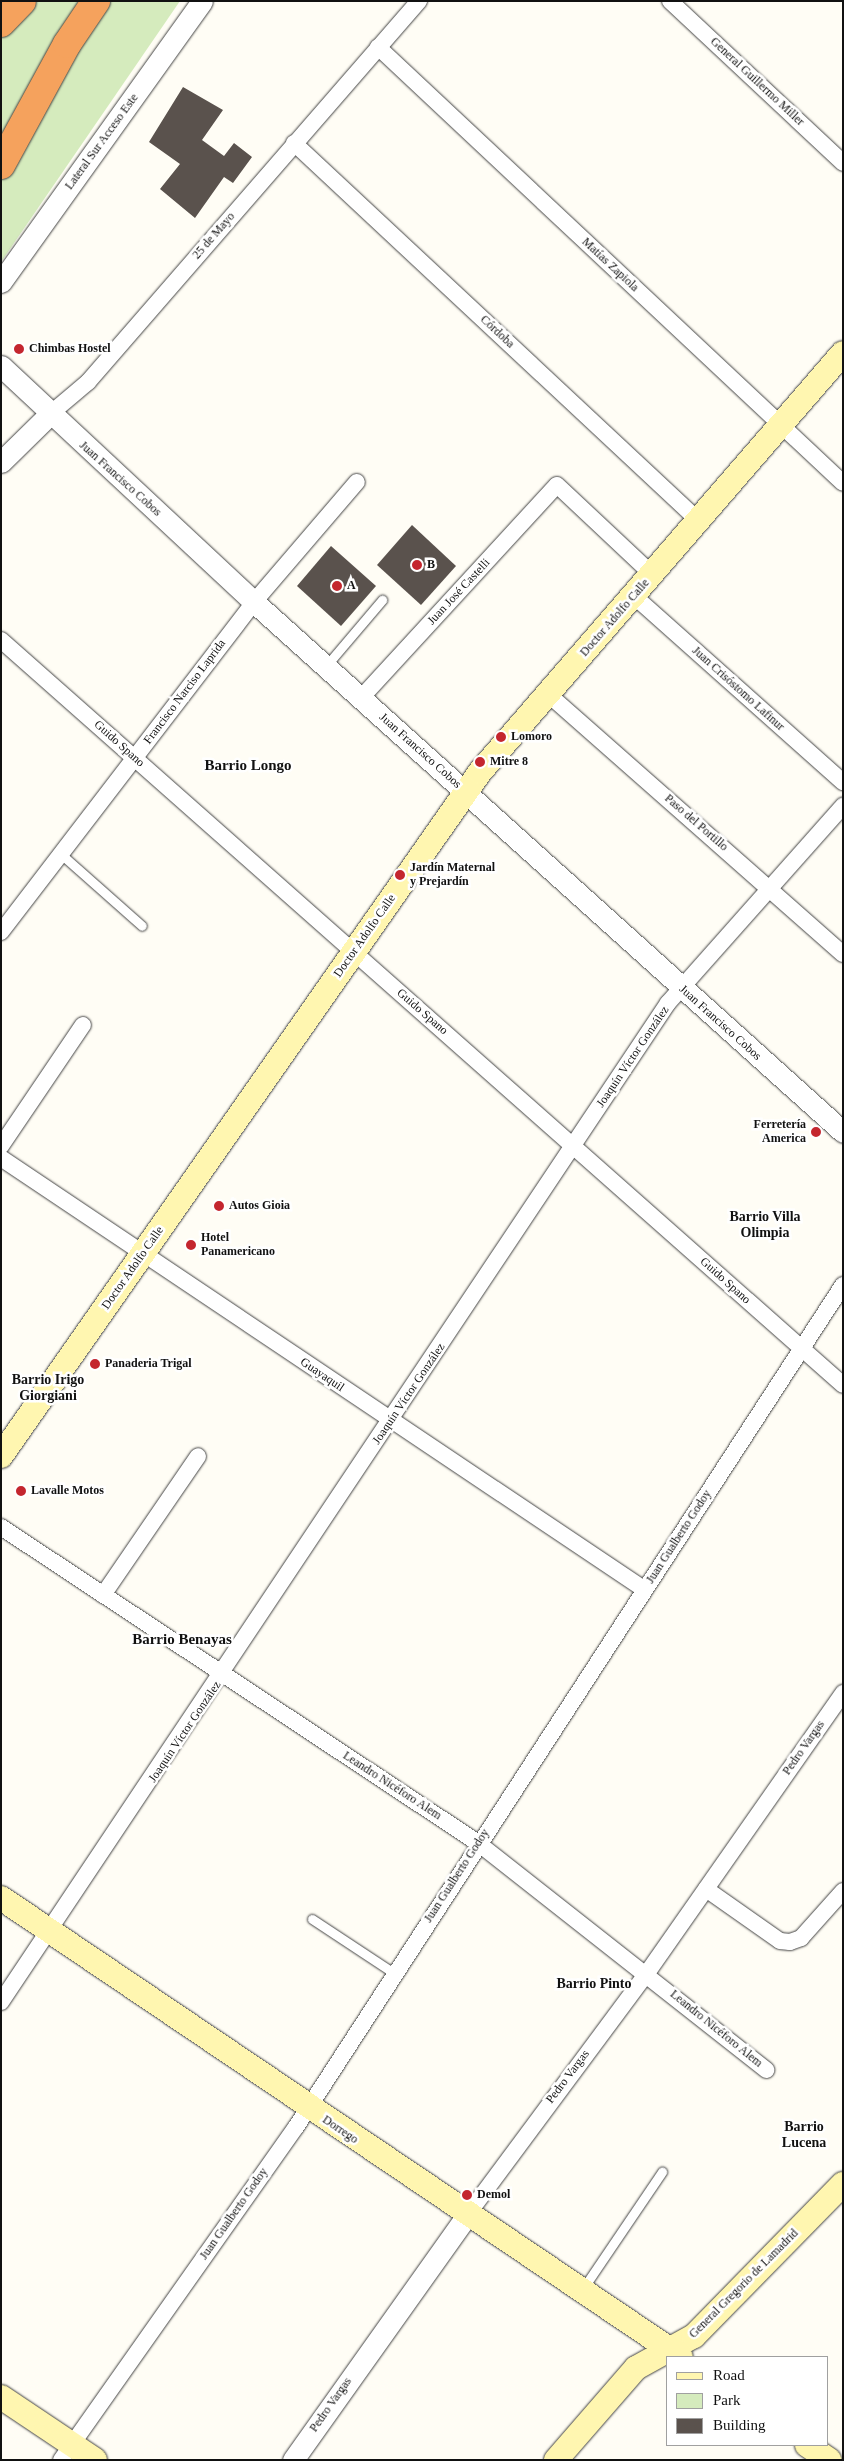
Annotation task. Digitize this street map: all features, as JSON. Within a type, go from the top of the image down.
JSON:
[{"type":"highway","points":[[1,22],[22,1]]},
{"type":"highway","points":[[1,165],[67,44],[96,1]]},
{"type":"main road","name":"Doctor Adolfo Calle","points":[[1,1456],[465,792],[843,353]]},
{"type":"main road","name":"Dorrego","points":[[1,1898],[675,2353]]},
{"type":"main road","name":"General Gregorio de Lamadrid","points":[[675,2353],[843,2184]]},
{"type":"main road","name":"General Gregorio de Lamadrid","points":[[556,2460],[636,2368],[666,2356]]},
{"type":"main road","points":[[1,2397],[66,2452],[95,2460]]},
{"type":"main road","points":[[808,2446],[829,2460]]},
{"type":"street","name":"Lateral Sur Acceso Este","points":[[1,282],[202,1]]},
{"type":"street","name":"25 de Mayo","points":[[1,462],[49,415],[88,382],[419,1]]},
{"type":"street","name":"General Guillermo Miller","points":[[670,1],[843,163]]},
{"type":"street","name":"Matías Zapiola","points":[[378,48],[843,483]]},
{"type":"street","name":"Córdoba","points":[[294,143],[699,521]]},
{"type":"street","name":"Juan Francisco Cobos","points":[[1,366],[49,415],[254,602],[843,1132]]},
{"type":"street","name":"Francisco Narciso Laprida","points":[[1,932],[254,602],[357,482]]},
{"type":"street","name":"Juan José Castelli","points":[[361,698],[557,485],[652,575]]},
{"type":"street","name":"Juan Crisóstomo Lafinur","points":[[634,596],[843,782]]},
{"type":"street","name":"Guido Spano","points":[[1,640],[574,1146],[800,1349],[843,1385]]},
{"type":"street","name":"Paso del Portillo","points":[[548,694],[843,954]]},
{"type":"street","name":"Joaquín Víctor González","points":[[1,2002],[51,1932],[224,1675],[391,1421],[681,988],[843,806]]},
{"type":"street","points":[[1,1146],[82,1025]]},
{"type":"street","name":"Guayaquil","points":[[1,1158],[645,1590]]},
{"type":"street","name":"Juan Gualberto Godoy","points":[[66,2452],[309,2106],[478,1843],[843,1285]]},
{"type":"street","points":[[104,1595],[198,1456]]},
{"type":"street","name":"Leandro Nicéforo Alem","points":[[1,1527],[478,1843],[647,1973],[766,2070]]},
{"type":"street","name":"Pedro Vargas","points":[[293,2460],[468,2214],[647,1973],[843,1693]]},
{"type":"street","points":[[706,1889],[780,1940],[790,1942],[801,1938],[843,1891]]},
{"type":"lane","points":[[326,667],[382,600]]},
{"type":"lane","points":[[61,854],[142,926]]},
{"type":"lane","points":[[312,1919],[394,1973]]},
{"type":"lane","points":[[582,2290],[662,2172]]},
{"type":"green space","points":[[1,1],[180,1],[1,262]]},
{"type":"building","points":[[183,87],[223,110],[202,140],[224,156],[234,143],[252,157],[233,183],[224,177],[195,218],[160,189],[180,164],[149,142]]},
{"type":"building","name":"B","points":[[412,525],[456,566],[421,605],[377,565]]},
{"type":"building","name":"A","points":[[331,546],[376,586],[341,626],[297,586]]},
{"type":"place","name":"Chimbas Hostel","points":[[19,349]]},
{"type":"place","name":"B","points":[[417,565]]},
{"type":"place","name":"A","points":[[337,586]]},
{"type":"place","name":"Lomoro","points":[[501,737]]},
{"type":"place","name":"Mitre 8","points":[[480,762]]},
{"type":"place","name":"Jardín Maternal y Prejardín","points":[[400,875]]},
{"type":"place","name":"Ferretería America","points":[[816,1132]]},
{"type":"place","name":"Autos Gioia","points":[[219,1206]]},
{"type":"place","name":"Hotel Panamericano","points":[[191,1245]]},
{"type":"place","name":"Panaderia Trigal","points":[[95,1364]]},
{"type":"place","name":"Lavalle Motos","points":[[21,1491]]},
{"type":"place","name":"Demol","points":[[467,2195]]},
{"type":"district","name":"Barrio Longo","points":[[248,766]]},
{"type":"district","name":"Barrio Villa Olimpia","points":[[765,1226]]},
{"type":"district","name":"Barrio Irigo Giorgiani","points":[[48,1388]]},
{"type":"district","name":"Barrio Benayas","points":[[182,1640]]},
{"type":"district","name":"Barrio Pinto","points":[[594,1984]]},
{"type":"district","name":"Barrio Lucena","points":[[804,2136]]}]
